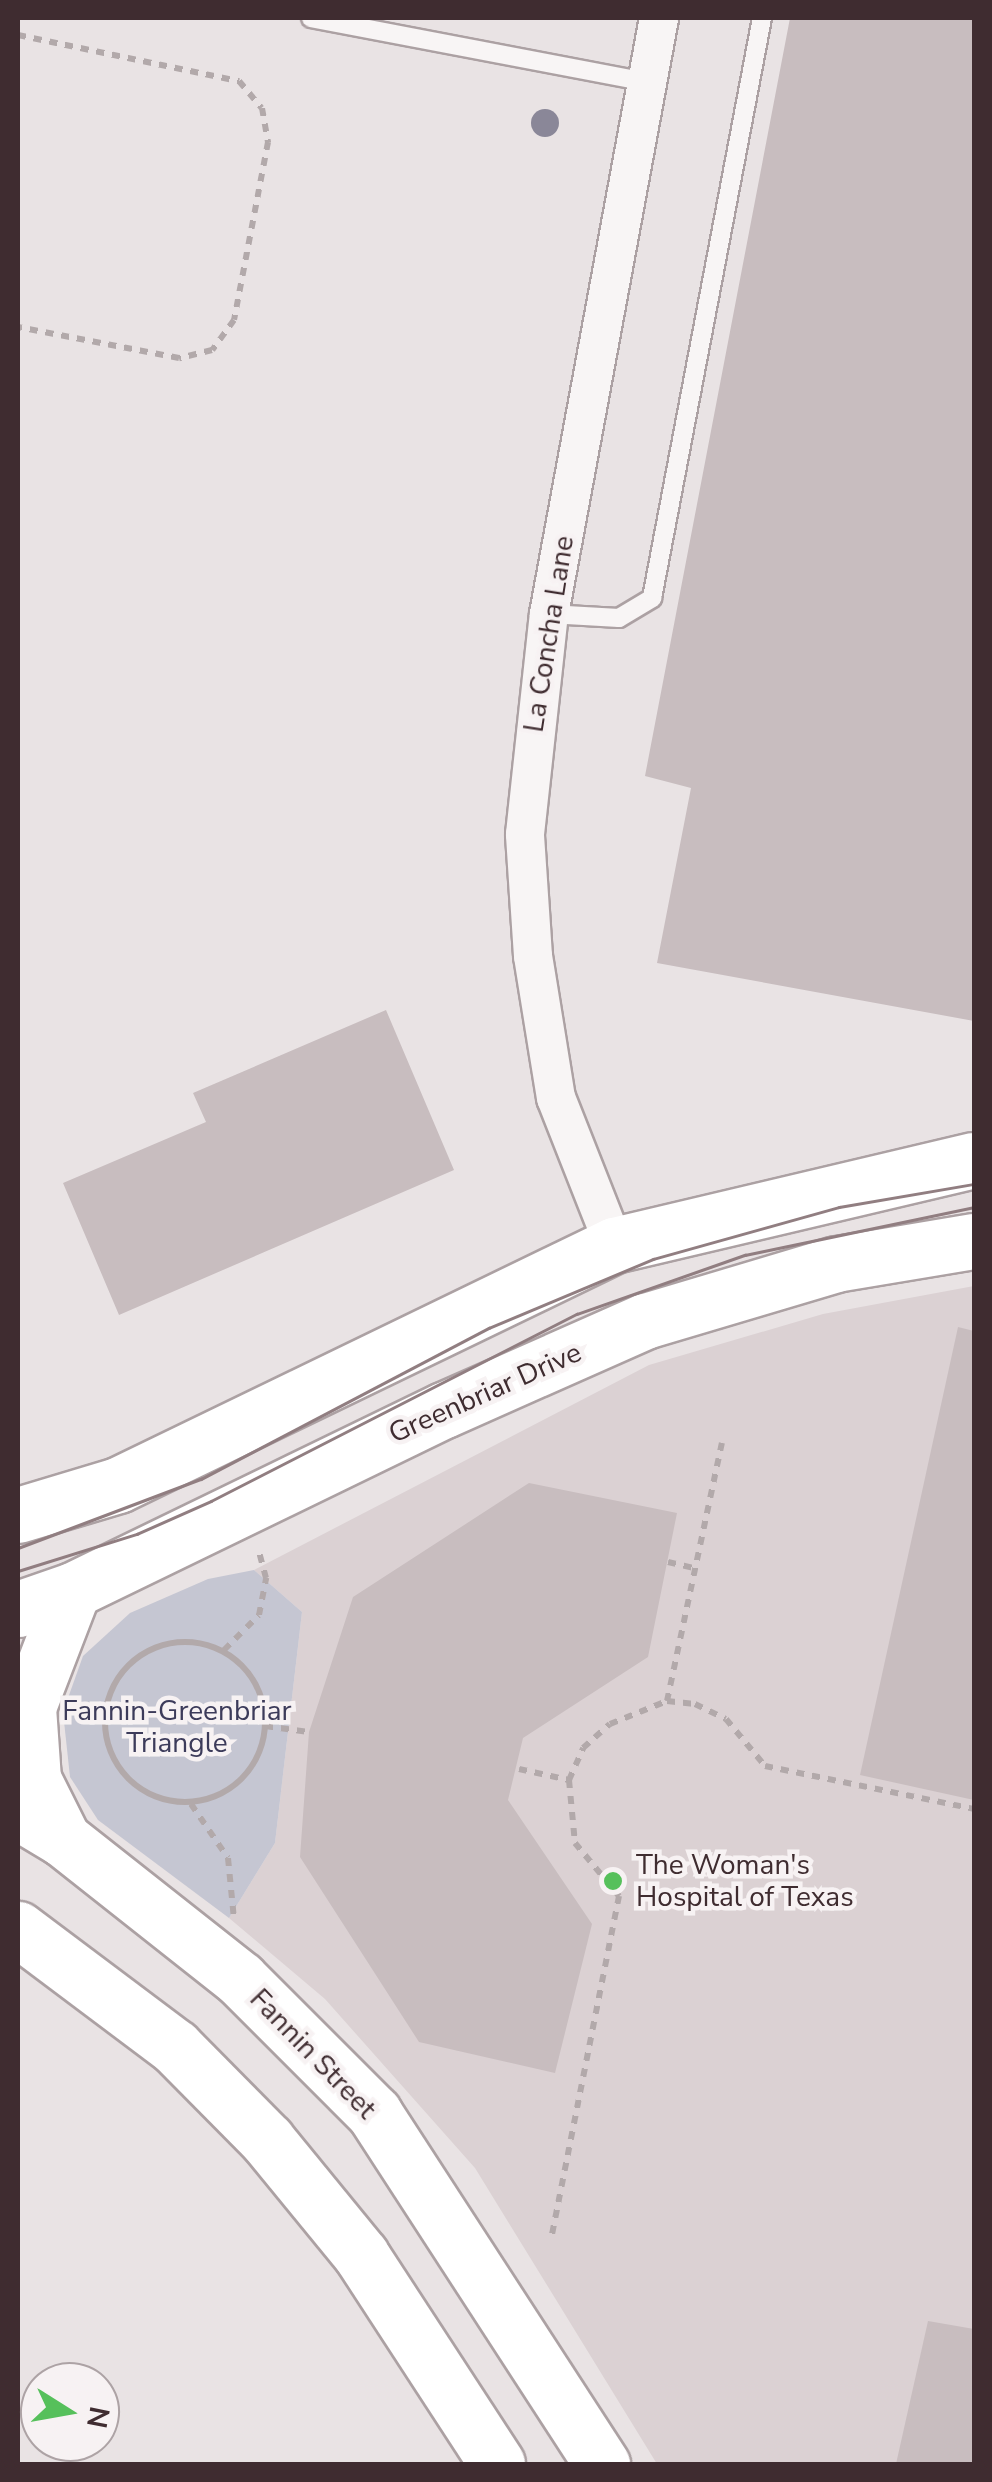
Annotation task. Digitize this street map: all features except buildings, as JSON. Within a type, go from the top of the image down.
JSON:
[{"type":"main road","points":[[18,1514],[118,1484],[614,1245],[974,1160]]},
{"type":"main road","name":"Greenbriar Drive","points":[[18,1609],[73,1590],[645,1321],[836,1264],[974,1241]]},
{"type":"main road","points":[[40,1825],[28,1707],[73,1590]]},
{"type":"main road","name":"Fannin Street","points":[[40,1825],[240,1979],[374,2113],[602,2464]]},
{"type":"main road","points":[[18,1929],[175,2047],[267,2140],[361,2255],[497,2464]]},
{"type":"street","name":"La Concha Lane","points":[[614,1245],[556,1098],[533,956],[524,834],[549,614],[659,18]]},
{"type":"lane","points":[[311,18],[647,82]]},
{"type":"lane","points":[[549,614],[620,618],[652,598],[762,18]]},
{"type":"path","points":[[18,35],[239,81],[262,108],[268,142],[234,320],[212,350],[178,358],[18,327]]},
{"type":"path","points":[[667,1701],[722,1443]]},
{"type":"path","points":[[224,1650],[259,1615],[266,1578],[243,1507]]},
{"type":"path","points":[[668,1562],[696,1568]]},
{"type":"path","points":[[200,1642],[224,1650],[258,1686],[266,1726],[249,1771],[219,1796],[191,1803],[152,1796],[134,1784],[110,1754],[108,1696],[122,1671],[165,1643],[200,1642]]},
{"type":"path","points":[[551,2238],[618,1896],[575,1843],[569,1780],[583,1748],[610,1724],[667,1701],[696,1704],[726,1720],[765,1766],[974,1810]]},
{"type":"path","points":[[266,1726],[309,1732]]},
{"type":"path","points":[[519,1769],[569,1780]]},
{"type":"path","points":[[191,1803],[228,1858],[233,1925]]},
{"type":"shaded area","name":"The Woman's Hospital of Texas","points":[[974,1286],[974,2464],[657,2464],[475,2168],[325,1999],[229,1918],[275,1843],[302,1612],[254,1570],[649,1365],[823,1314]]},
{"type":"green space","name":"Fannin-Greenbriar Triangle","points":[[254,1570],[302,1612],[275,1843],[229,1918],[98,1820],[70,1777],[63,1712],[83,1656],[130,1613],[208,1579]]},
{"type":"tram line","points":[[18,1548],[201,1479],[489,1328],[653,1259],[839,1207],[974,1184]]},
{"type":"tram line","points":[[18,1571],[137,1534],[211,1501],[577,1314],[745,1255],[974,1207]]},
{"type":"place","name":"The Woman's Hospital of Texas","points":[[613,1881]]}]
